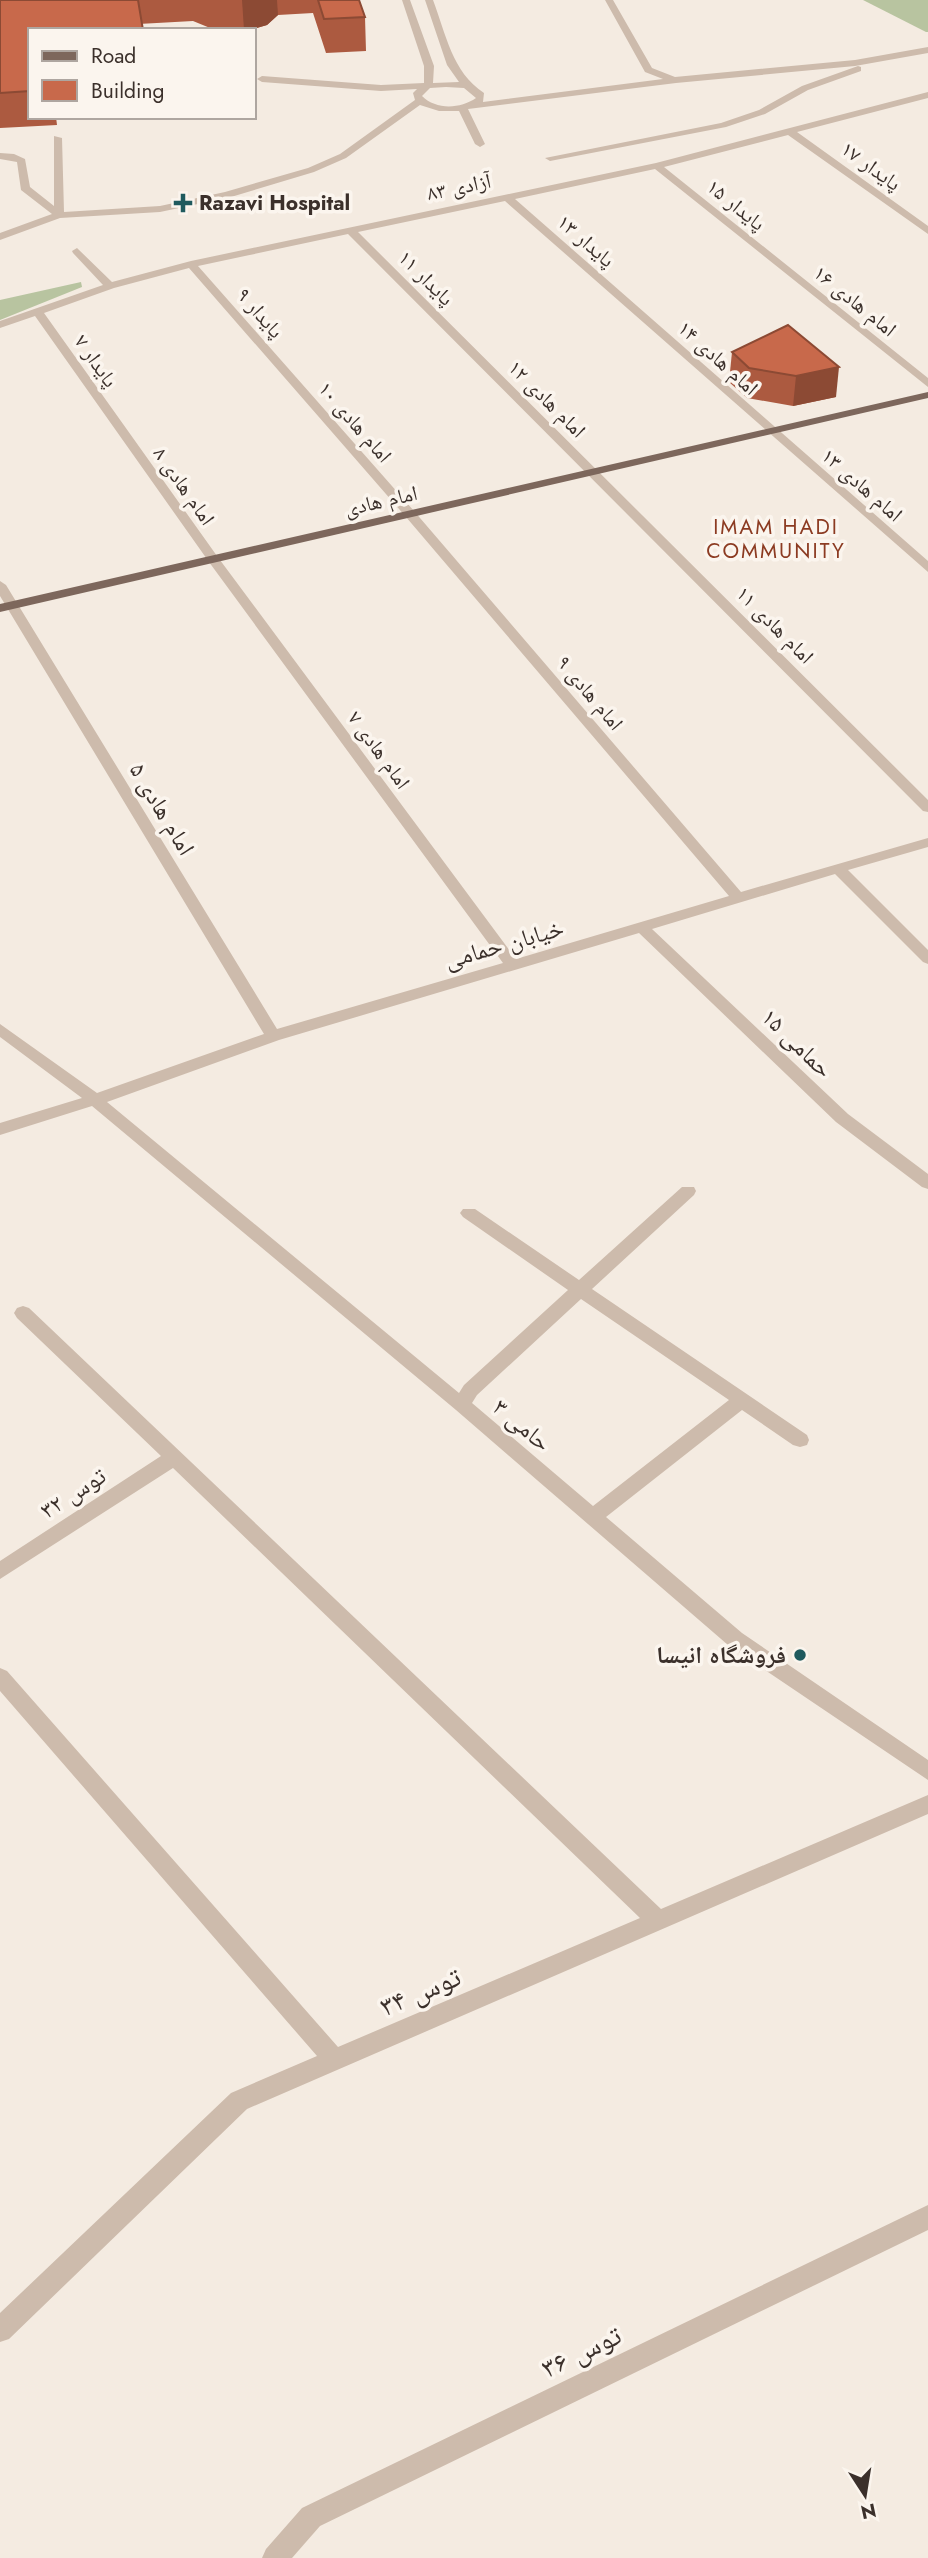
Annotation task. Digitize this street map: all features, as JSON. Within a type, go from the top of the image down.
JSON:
[{"type":"main road","name":"امام هادی","points":[[6,607],[928,395]]},
{"type":"street","points":[[406,0],[429,66],[428,86]]},
{"type":"street","points":[[429,0],[452,65],[469,87],[481,95],[480,99],[456,108]]},
{"type":"street","points":[[610,0],[648,70],[676,80]]},
{"type":"street","points":[[383,125],[416,115],[456,108],[676,80],[884,59],[928,50]]},
{"type":"street","points":[[550,158],[723,125],[762,112],[805,88],[884,59]]},
{"type":"street","points":[[620,88],[638,79],[648,70]]},
{"type":"street","points":[[258,81],[381,88],[446,84],[514,97],[537,98]]},
{"type":"street","points":[[258,81],[377,94],[419,101],[432,106],[456,108],[468,114],[480,144]]},
{"type":"street","points":[[419,101],[418,93],[428,86]]},
{"type":"street","name":"آزادی ۸۳","points":[[0,325],[106,282],[657,166],[792,133],[928,95]]},
{"type":"street","points":[[916,98],[928,106]]},
{"type":"street","points":[[0,237],[59,215],[160,209],[250,189],[311,170],[343,156],[419,101]]},
{"type":"street","name":"پایدار ۱۷","points":[[792,133],[928,231]]},
{"type":"street","points":[[57,138],[59,215]]},
{"type":"street","points":[[0,156],[14,157],[22,161],[25,188],[59,215]]},
{"type":"street","name":"پایدار ۱۵","points":[[657,166],[791,274]]},
{"type":"street","name":"پایدار ۱۳","points":[[507,197],[639,314]]},
{"type":"street","name":"پایدار ۱۱","points":[[350,230],[474,353]]},
{"type":"street","points":[[77,251],[106,282]]},
{"type":"street","name":"پایدار ۹","points":[[191,264],[299,387]]},
{"type":"street","name":"امام هادی ۱۶","points":[[791,274],[928,384]]},
{"type":"street","name":"پایدار ۷","points":[[37,311],[124,435]]},
{"type":"street","name":"امام هادی ۱۴","points":[[639,314],[771,431]]},
{"type":"street","name":"امام هادی ۱۲","points":[[474,353],[593,472]]},
{"type":"street","name":"امام هادی ۱۰","points":[[299,387],[410,514]]},
{"type":"street","name":"امام هادی ۱۳","points":[[771,431],[928,568]]},
{"type":"street","name":"امام هادی ۸","points":[[124,435],[212,559]]},
{"type":"street","name":"امام هادی ۱۱","points":[[593,472],[928,808]]},
{"type":"street","name":"امام هادی ۹","points":[[410,514],[738,898]]},
{"type":"street","name":"امام هادی ۷","points":[[212,559],[512,965]]},
{"type":"street","name":"امام هادی ۵","points":[[0,585],[6,607],[273,1036]]},
{"type":"street","name":"خیابان حمامی","points":[[0,1129],[95,1100],[273,1036],[928,842]]},
{"type":"street","points":[[838,869],[928,959]]},
{"type":"street","name":"حمامی ۱۵","points":[[642,927],[842,1118],[928,1183]]},
{"type":"street","name":"حامی ۳","points":[[0,1029],[95,1100],[461,1405],[735,1639],[928,1771]]},
{"type":"street","points":[[461,1405],[471,1390],[578,1289],[688,1191]]},
{"type":"street","points":[[468,1213],[800,1440]]},
{"type":"street","points":[[23,1313],[658,1920]]},
{"type":"street","points":[[593,1517],[742,1400]]},
{"type":"street","name":"توس ۳۲","points":[[0,1571],[174,1457]]},
{"type":"street","points":[[0,1677],[335,2060]]},
{"type":"street","name":"توس ۳۴","points":[[0,2330],[239,2101],[928,1804]]},
{"type":"street","name":"توس ۳۶","points":[[275,2558],[312,2517],[928,2217]]},
{"type":"green space","points":[[863,0],[928,0],[928,32],[926,32]]},
{"type":"green space","points":[[81,282],[82,287],[0,320],[0,300]]},
{"type":"building","points":[[0,0],[138,0],[143,28],[28,28],[28,91],[0,93]]},
{"type":"building","points":[[318,0],[359,0],[365,17],[324,19]]},
{"type":"building","points":[[788,325],[839,367],[796,376],[749,368],[732,352]]},
{"type":"place","name":"Razavi Hospital","points":[[183,203]]},
{"type":"place","name":"فروشگاه انیسا","points":[[800,1655]]},
{"type":"district","name":"IMAM HADI COMMUNITY","points":[[776,539]]}]
